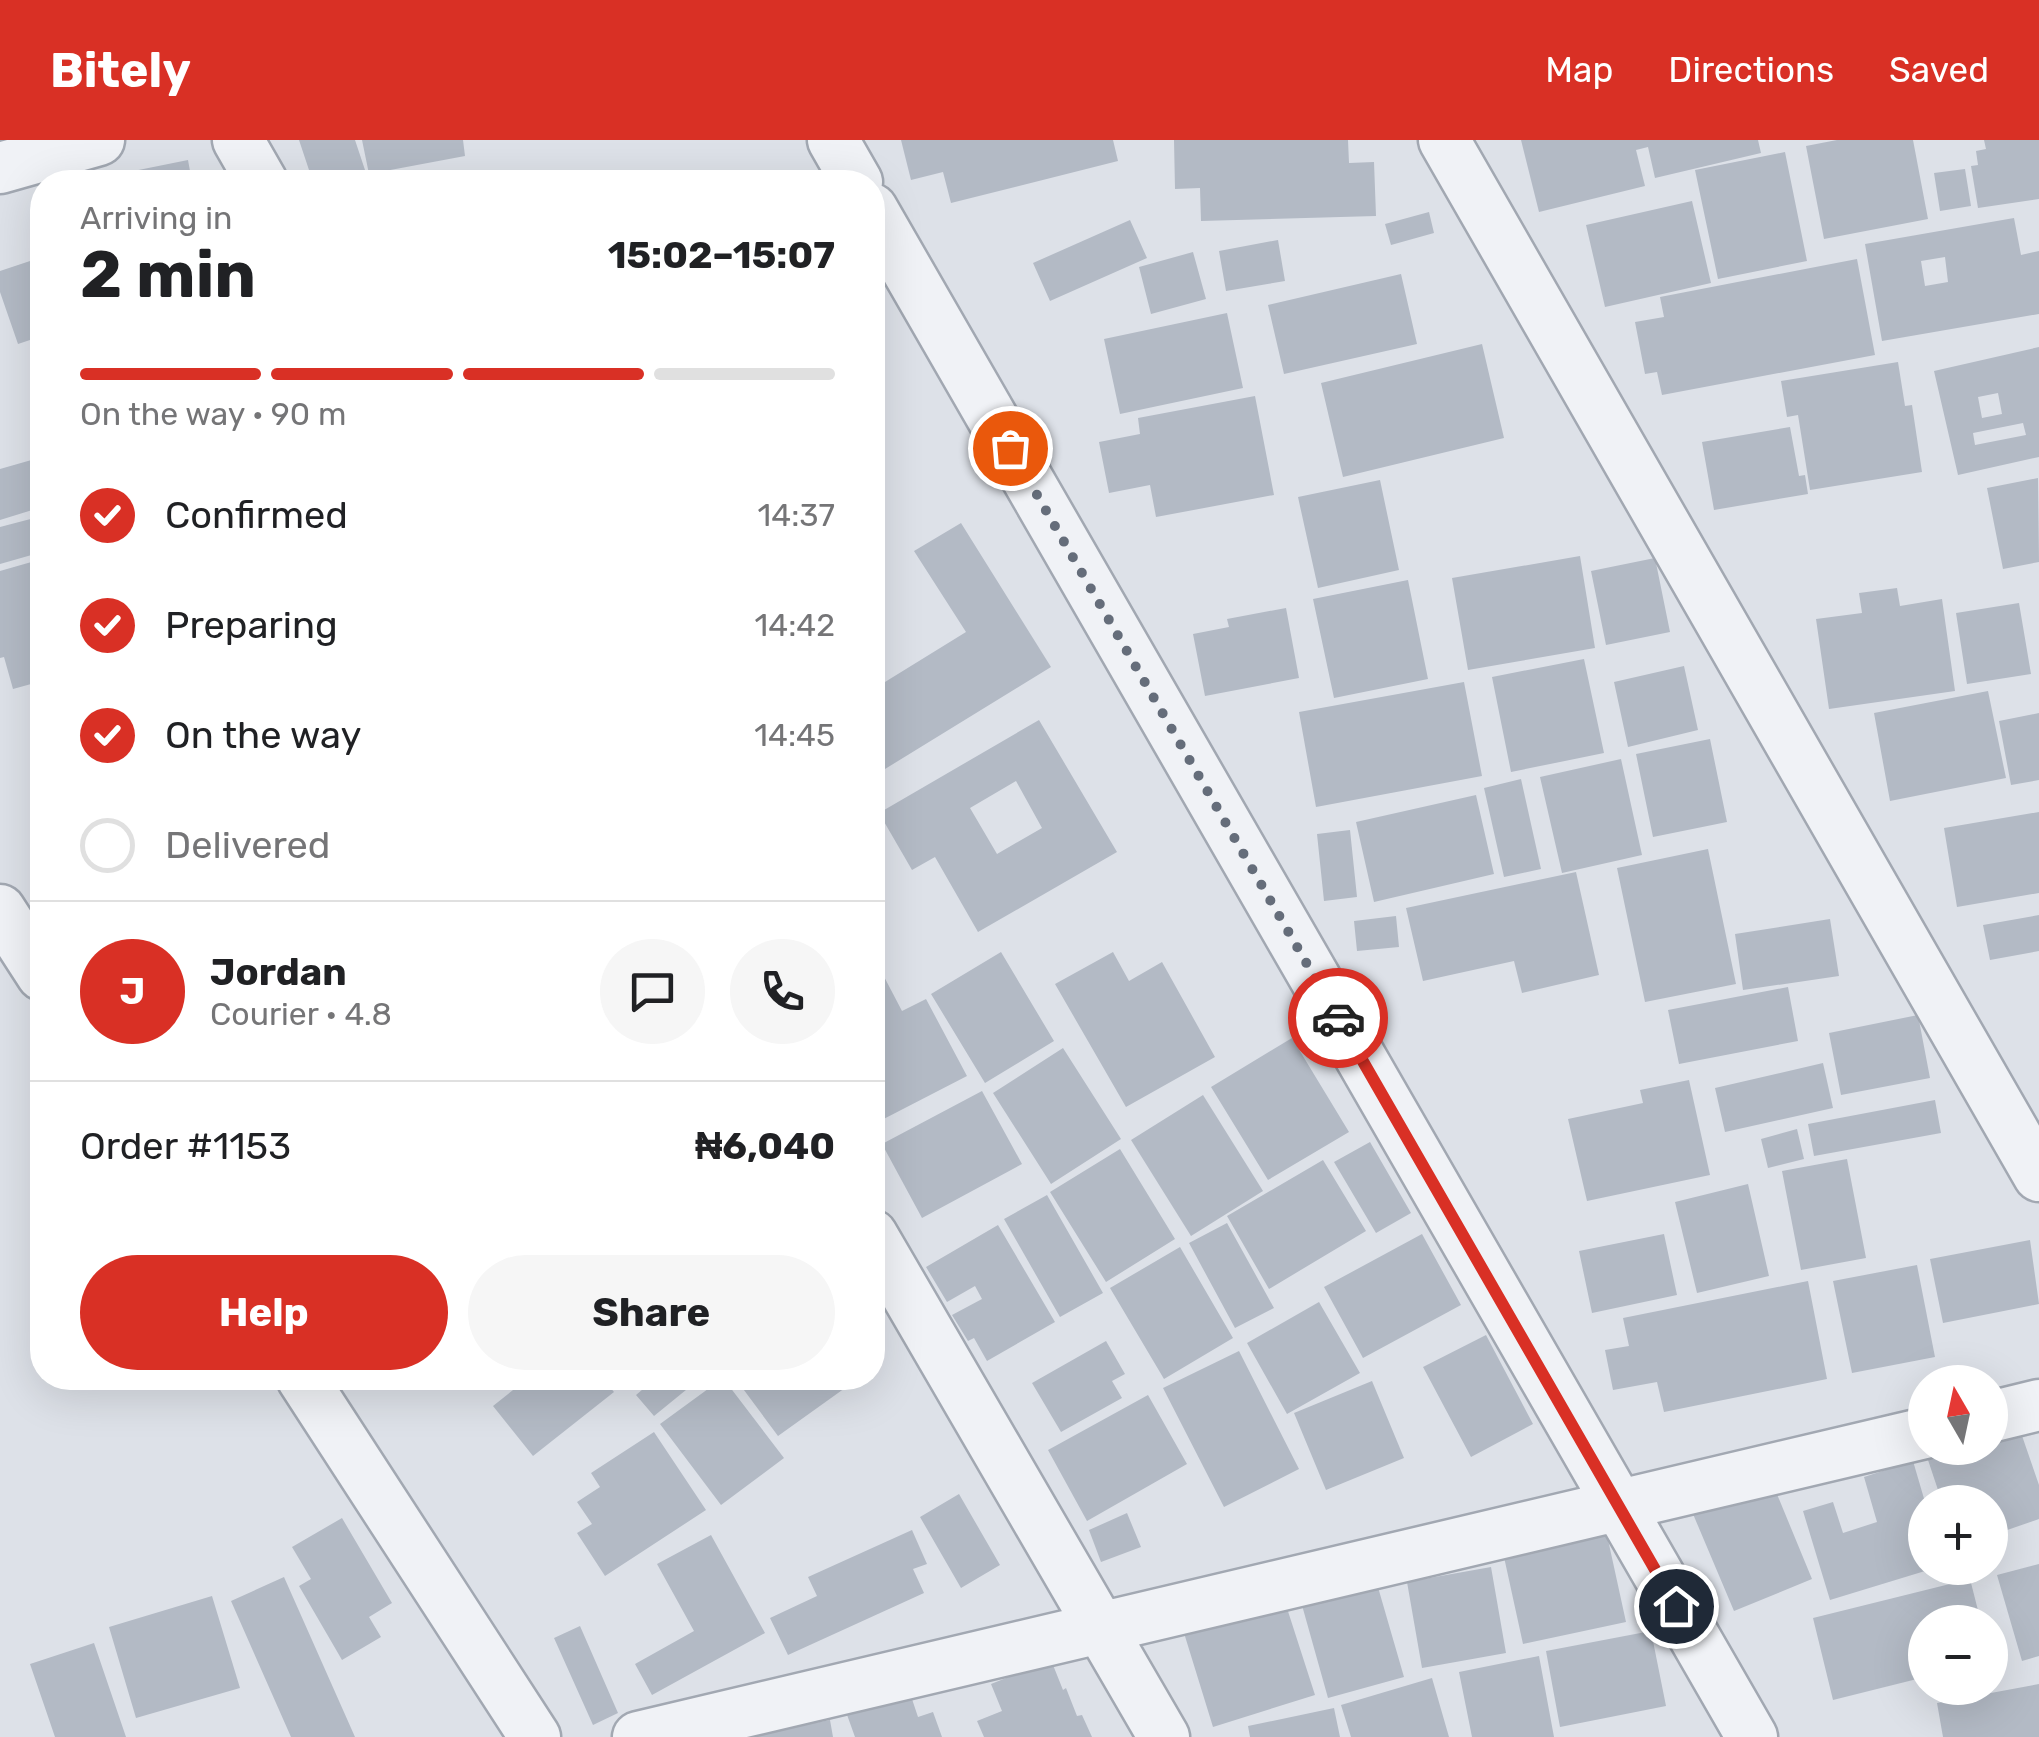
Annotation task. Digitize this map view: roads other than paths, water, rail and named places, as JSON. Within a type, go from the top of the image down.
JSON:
[{"type":"street","points":[[0,168],[99,140]]},
{"type":"street","points":[[238,140],[255,170]]},
{"type":"street","points":[[833,140],[851,170]]},
{"type":"street","points":[[1444,140],[2039,1176]]},
{"type":"street","points":[[885,232],[1752,1737]]},
{"type":"street","points":[[0,910],[30,957]]},
{"type":"street","points":[[885,1257],[1164,1737]]},
{"type":"street","points":[[310,1390],[534,1737]]},
{"type":"street","points":[[2008,1413],[2039,1405]]},
{"type":"street","points":[[638,1737],[1908,1436]]}]
